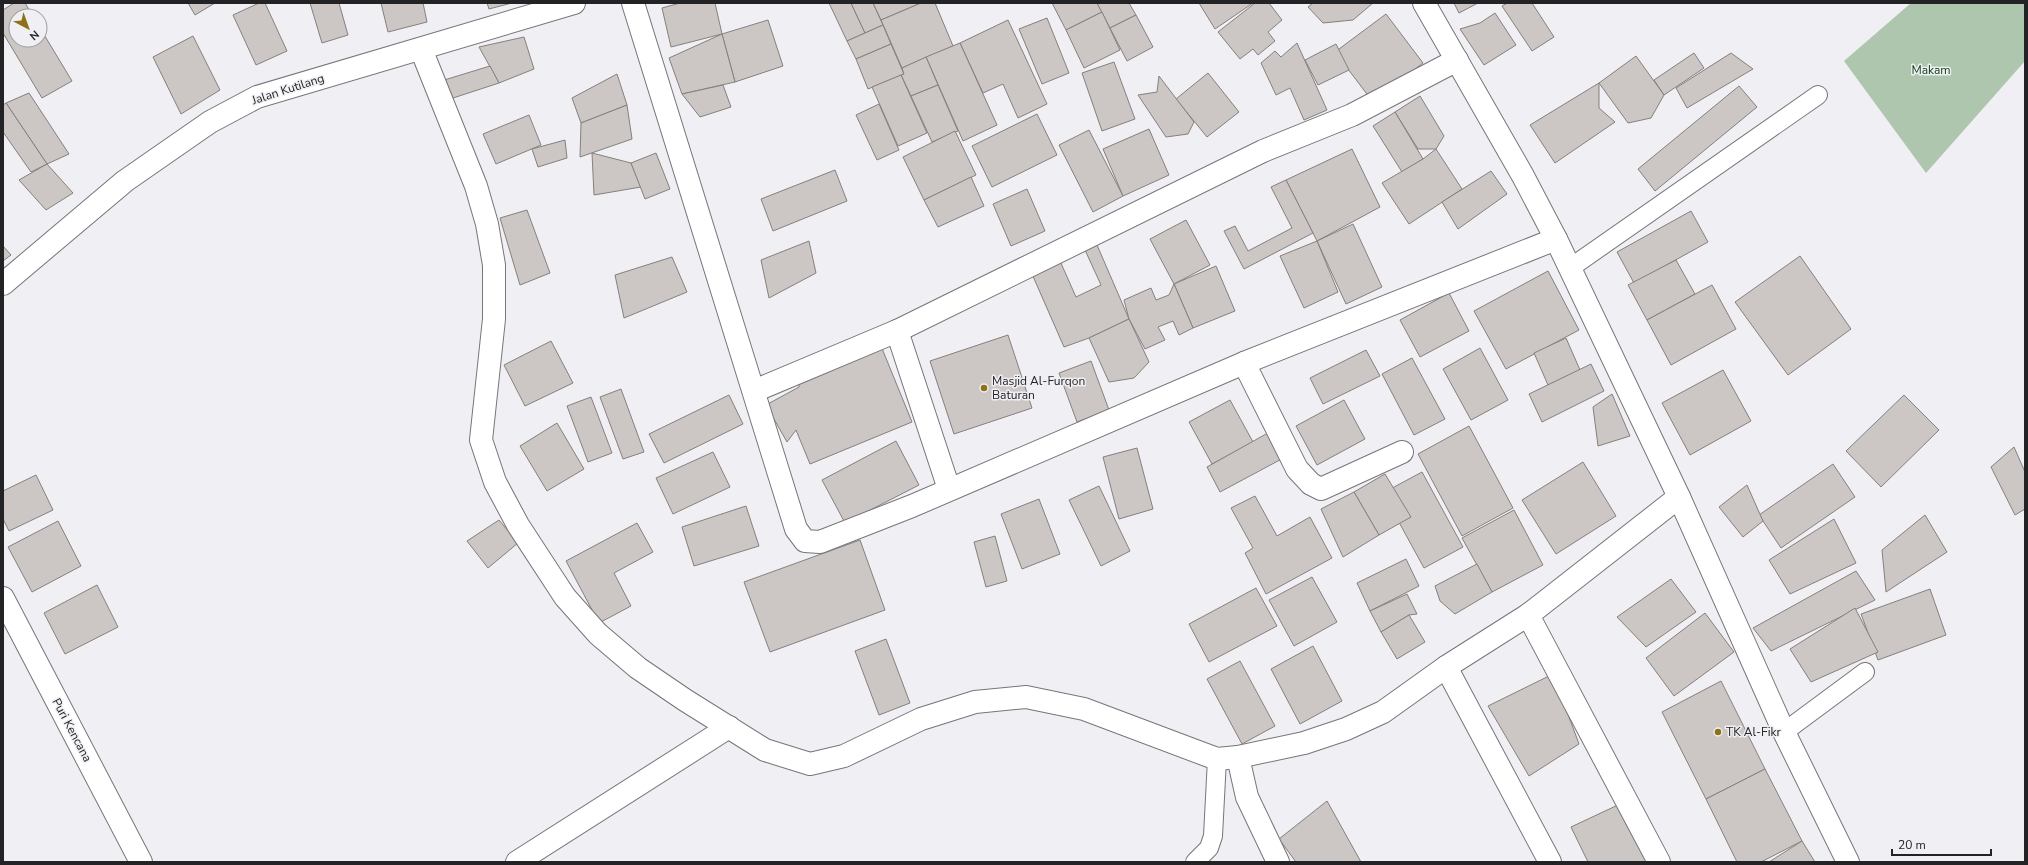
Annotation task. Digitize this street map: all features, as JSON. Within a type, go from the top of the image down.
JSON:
[{"type":"street","name":"Jalan Kutilang","points":[[3,284],[125,181],[210,122],[256,97],[574,3]]},
{"type":"street","points":[[633,3],[796,529],[805,542],[820,542],[912,506],[1244,363],[1556,239]]},
{"type":"street","points":[[1424,3],[1524,176],[1556,239],[1679,497],[1784,732],[1848,862]]},
{"type":"street","points":[[421,49],[476,186],[487,224],[494,265],[494,319],[481,440],[495,482],[518,525],[565,598],[598,634],[638,668],[765,750],[810,764],[844,756],[921,718],[975,702],[1026,697],[1084,709],[1228,758],[1304,743],[1346,729],[1383,712],[1446,667],[1528,615],[1679,497]]},
{"type":"street","points":[[754,391],[897,330],[1262,151],[1352,115],[1457,60]]},
{"type":"street","points":[[897,330],[949,489]]},
{"type":"street","points":[[1244,363],[1297,469],[1311,484],[1321,489],[1402,452]]},
{"type":"street","name":"Puri Kencana","points":[[3,598],[141,862]]},
{"type":"street","points":[[1528,615],[1659,862]]},
{"type":"street","points":[[1446,667],[1550,862]]},
{"type":"street","points":[[517,862],[729,727]]},
{"type":"street","points":[[1228,758],[1278,862]]},
{"type":"lane","points":[[1570,268],[1818,95]]},
{"type":"lane","points":[[1784,732],[1865,672]]},
{"type":"lane","points":[[1195,862],[1209,848],[1213,836],[1228,758]]},
{"type":"green space","name":"Makam","points":[[1911,3],[2025,3],[2025,61],[1926,173],[1844,61]]},
{"type":"building","points":[[14,3],[25,3],[28,8],[8,8],[8,41],[3,33],[3,10]]},
{"type":"building","points":[[188,3],[215,3],[195,15]]},
{"type":"building","points":[[259,3],[265,3],[287,51],[256,65],[233,15]]},
{"type":"building","points":[[310,3],[339,3],[348,35],[322,43]]},
{"type":"building","points":[[381,3],[423,3],[427,22],[388,32]]},
{"type":"building","points":[[487,3],[512,3],[489,9]]},
{"type":"building","points":[[680,3],[715,3],[722,34],[671,47],[662,8]]},
{"type":"building","points":[[829,3],[851,3],[865,33],[847,41]]},
{"type":"building","points":[[851,3],[873,3],[883,25],[865,33]]},
{"type":"building","points":[[873,3],[921,3],[881,20]]},
{"type":"building","points":[[921,3],[935,3],[953,46],[902,68],[881,20]]},
{"type":"building","points":[[1052,3],[1097,3],[1102,12],[1066,30]]},
{"type":"building","points":[[1097,3],[1129,3],[1136,15],[1110,28]]},
{"type":"building","points":[[1199,3],[1253,3],[1215,29]]},
{"type":"building","points":[[1255,3],[1269,3],[1282,20],[1268,32],[1275,41],[1258,55],[1253,49],[1240,59],[1218,32]]},
{"type":"building","points":[[1313,3],[1373,3],[1353,20],[1323,23],[1308,7]]},
{"type":"building","points":[[1454,3],[1478,3],[1459,13]]},
{"type":"building","points":[[1507,3],[1532,3],[1554,37],[1532,51],[1502,6]]},
{"type":"building","points":[[1102,12],[1120,50],[1084,68],[1066,30]]},
{"type":"building","points":[[1495,13],[1516,45],[1484,65],[1460,29],[1480,23]]},
{"type":"building","points":[[1386,14],[1423,63],[1373,102],[1335,52]]},
{"type":"building","points":[[1136,15],[1153,47],[1127,61],[1110,28]]},
{"type":"building","points":[[1047,18],[1069,73],[1042,84],[1019,29]]},
{"type":"building","points":[[768,20],[783,66],[735,82],[722,34]]},
{"type":"building","points":[[1008,20],[1047,104],[1018,118],[1003,84],[983,93],[960,43]]},
{"type":"building","points":[[883,25],[891,44],[856,59],[847,41]]},
{"type":"building","points":[[722,34],[735,82],[682,94],[669,58]]},
{"type":"building","points":[[193,36],[220,90],[181,114],[153,57]]},
{"type":"building","points":[[524,37],[534,69],[499,83],[479,47]]},
{"type":"building","points":[[48,41],[72,81],[42,98],[12,48],[48,48]]},
{"type":"building","points":[[960,43],[997,125],[963,141],[926,57]]},
{"type":"building","points":[[1297,43],[1327,110],[1304,120],[1290,88],[1276,95],[1261,63],[1275,51],[1281,57]]},
{"type":"building","points":[[891,44],[904,74],[868,89],[856,59]]},
{"type":"building","points":[[1336,44],[1349,70],[1318,85],[1305,60]]},
{"type":"building","points":[[1694,53],[1704,68],[1664,95],[1654,80]]},
{"type":"building","points":[[1731,53],[1753,69],[1687,108],[1676,88]]},
{"type":"building","points":[[1636,56],[1664,95],[1651,118],[1628,123],[1599,83]]},
{"type":"building","points":[[926,57],[938,85],[911,96],[901,75],[904,74],[902,68]]},
{"type":"building","points":[[1114,62],[1135,119],[1102,131],[1082,73]]},
{"type":"building","points":[[490,66],[499,83],[450,99],[441,81]]},
{"type":"building","points":[[1208,73],[1239,112],[1207,137],[1176,99]]},
{"type":"building","points":[[617,74],[627,105],[581,123],[572,98]]},
{"type":"building","points":[[901,75],[927,133],[898,146],[872,87]]},
{"type":"building","points":[[1159,76],[1194,122],[1188,134],[1166,137],[1138,95],[1157,92]]},
{"type":"building","points":[[1599,83],[1599,108],[1615,122],[1555,163],[1530,125]]},
{"type":"building","points":[[723,85],[731,107],[700,117],[682,94]]},
{"type":"building","points":[[938,85],[958,131],[932,142],[911,96]]},
{"type":"building","points":[[1739,86],[1757,107],[1655,191],[1638,169]]},
{"type":"building","points":[[29,93],[69,154],[47,164],[6,103]]},
{"type":"building","points":[[1420,96],[1444,136],[1436,149],[1418,149],[1395,112]]},
{"type":"building","points":[[6,103],[47,164],[31,172],[3,132],[3,105]]},
{"type":"building","points":[[879,104],[899,150],[877,160],[856,115]]},
{"type":"building","points":[[627,105],[632,139],[580,157],[581,123]]},
{"type":"building","points":[[1395,112],[1423,159],[1402,172],[1373,126]]},
{"type":"building","points":[[1037,114],[1057,155],[992,187],[972,146]]},
{"type":"building","points":[[529,115],[541,145],[496,164],[483,134]]},
{"type":"building","points":[[1149,129],[1169,175],[1123,196],[1103,149]]},
{"type":"building","points":[[1089,130],[1123,196],[1093,212],[1059,145]]},
{"type":"building","points":[[955,131],[976,175],[924,200],[903,157]]},
{"type":"building","points":[[565,140],[567,158],[538,167],[532,149]]},
{"type":"building","points":[[1352,149],[1380,207],[1317,241],[1286,180]]},
{"type":"building","points":[[1436,149],[1462,189],[1409,224],[1382,183],[1423,159]]},
{"type":"building","points":[[592,153],[631,163],[641,187],[594,195]]},
{"type":"building","points":[[656,153],[670,189],[645,199],[631,163]]},
{"type":"building","points":[[47,164],[73,193],[46,210],[19,180]]},
{"type":"building","points":[[835,170],[847,201],[773,231],[761,199]]},
{"type":"building","points":[[1491,171],[1507,194],[1458,229],[1442,202]]},
{"type":"building","points":[[971,177],[984,206],[938,227],[924,200]]},
{"type":"building","points":[[1286,180],[1313,233],[1244,269],[1224,231],[1235,226],[1248,251],[1292,228],[1271,187]]},
{"type":"building","points":[[1027,189],[1045,231],[1011,246],[993,204]]},
{"type":"building","points":[[527,210],[550,273],[520,285],[500,218]]},
{"type":"building","points":[[1691,211],[1708,242],[1634,283],[1617,252]]},
{"type":"building","points":[[1186,220],[1210,265],[1174,284],[1150,239]]},
{"type":"building","points":[[1353,224],[1382,287],[1346,304],[1317,241]]},
{"type":"building","points":[[809,241],[816,273],[769,298],[761,260]]},
{"type":"building","points":[[1317,241],[1338,292],[1304,308],[1280,256]]},
{"type":"building","points":[[1097,245],[1129,319],[1089,338],[1064,347],[1032,274],[1060,261],[1076,297],[1101,285],[1085,250]]},
{"type":"building","points":[[3,246],[11,255],[3,261]]},
{"type":"building","points":[[1800,256],[1851,329],[1788,375],[1735,302]]},
{"type":"building","points":[[672,257],[687,292],[624,318],[615,275]]},
{"type":"building","points":[[1676,260],[1695,294],[1647,320],[1628,285]]},
{"type":"building","points":[[1216,266],[1235,311],[1193,328],[1174,284]]},
{"type":"building","points":[[1548,271],[1579,330],[1506,369],[1474,311]]},
{"type":"building","points":[[1174,284],[1193,328],[1179,335],[1173,321],[1158,327],[1165,340],[1145,349],[1129,319],[1124,300],[1151,288],[1156,300],[1169,295]]},
{"type":"building","points":[[1712,285],[1736,329],[1671,365],[1647,320]]},
{"type":"building","points":[[1449,293],[1469,331],[1420,357],[1400,320]]},
{"type":"building","points":[[1129,319],[1149,362],[1134,378],[1109,382],[1089,338]]},
{"type":"building","points":[[1008,335],[1032,408],[954,434],[930,361]]},
{"type":"building","points":[[1566,338],[1580,370],[1548,385],[1534,353]]},
{"type":"building","points":[[551,341],[573,383],[525,406],[504,365]]},
{"type":"building","points":[[881,346],[912,422],[810,464],[796,430],[787,442],[766,405],[799,387],[799,380]]},
{"type":"building","points":[[1480,348],[1508,400],[1471,420],[1443,369]]},
{"type":"building","points":[[1366,350],[1380,376],[1323,404],[1310,378]]},
{"type":"building","points":[[1412,358],[1445,419],[1414,435],[1382,374]]},
{"type":"building","points":[[1091,361],[1109,410],[1077,422],[1059,373]]},
{"type":"building","points":[[1591,364],[1604,391],[1542,422],[1529,394]]},
{"type":"building","points":[[1723,370],[1751,421],[1690,455],[1662,403]]},
{"type":"building","points":[[621,389],[644,452],[623,459],[600,397]]},
{"type":"building","points":[[1612,394],[1630,436],[1598,446],[1593,407]]},
{"type":"building","points":[[729,395],[743,424],[664,463],[649,434]]},
{"type":"building","points":[[1904,395],[1939,430],[1881,487],[1846,451]]},
{"type":"building","points":[[591,397],[612,453],[588,462],[567,406]]},
{"type":"building","points":[[1230,400],[1253,442],[1212,464],[1189,422]]},
{"type":"building","points":[[1344,400],[1365,439],[1317,465],[1296,426]]},
{"type":"building","points":[[557,423],[584,469],[547,491],[520,446]]},
{"type":"building","points":[[1469,426],[1513,508],[1462,536],[1418,454]]},
{"type":"building","points":[[1275,429],[1289,455],[1220,492],[1207,467]]},
{"type":"building","points":[[896,441],[919,485],[845,523],[822,480]]},
{"type":"building","points":[[2014,447],[2025,472],[2025,509],[2015,515],[1991,467]]},
{"type":"building","points":[[1137,448],[1153,509],[1119,519],[1103,457]]},
{"type":"building","points":[[713,452],[730,487],[673,514],[656,478]]},
{"type":"building","points":[[1583,462],[1616,516],[1556,554],[1522,500]]},
{"type":"building","points":[[1833,464],[1855,497],[1781,548],[1759,515]]},
{"type":"building","points":[[1422,472],[1463,547],[1424,568],[1383,493]]},
{"type":"building","points":[[1385,474],[1411,517],[1379,535],[1354,492]]},
{"type":"building","points":[[36,475],[53,510],[9,531],[3,519],[3,491]]},
{"type":"building","points":[[1747,485],[1763,521],[1743,537],[1719,507]]},
{"type":"building","points":[[1099,486],[1130,551],[1101,566],[1069,500]]},
{"type":"building","points":[[1354,492],[1379,535],[1343,557],[1321,509]]},
{"type":"building","points":[[1255,496],[1277,536],[1310,517],[1332,558],[1266,594],[1245,553],[1253,548],[1231,508]]},
{"type":"building","points":[[1039,499],[1060,554],[1022,569],[1001,514]]},
{"type":"building","points":[[746,506],[759,546],[694,566],[682,527]]},
{"type":"building","points":[[1514,510],[1543,565],[1492,592],[1462,538]]},
{"type":"building","points":[[1925,515],[1947,552],[1886,592],[1882,550]]},
{"type":"building","points":[[1834,519],[1856,563],[1790,594],[1769,560]]},
{"type":"building","points":[[499,520],[518,543],[488,568],[467,541]]},
{"type":"building","points":[[58,521],[81,566],[32,592],[8,547]]},
{"type":"building","points":[[637,523],[653,552],[614,573],[631,606],[599,623],[566,561]]},
{"type":"building","points":[[995,536],[1007,581],[986,587],[974,542]]},
{"type":"building","points":[[860,540],[885,610],[770,652],[744,582]]},
{"type":"building","points":[[1406,559],[1419,586],[1370,611],[1357,583]]},
{"type":"building","points":[[1477,564],[1492,592],[1455,614],[1440,601],[1435,586]]},
{"type":"building","points":[[1856,571],[1875,600],[1771,651],[1753,628]]},
{"type":"building","points":[[1312,577],[1337,622],[1294,646],[1269,600]]},
{"type":"building","points":[[1671,579],[1696,612],[1646,647],[1617,617]]},
{"type":"building","points":[[97,585],[118,627],[65,654],[44,613]]},
{"type":"building","points":[[1256,588],[1277,626],[1209,662],[1189,624]]},
{"type":"building","points":[[1930,589],[1946,635],[1878,660],[1861,614]]},
{"type":"building","points":[[1407,594],[1417,614],[1409,615],[1381,632],[1370,611]]},
{"type":"building","points":[[1855,608],[1878,652],[1811,682],[1790,649]]},
{"type":"building","points":[[1705,613],[1734,652],[1674,696],[1646,658]]},
{"type":"building","points":[[1409,615],[1425,642],[1397,659],[1381,632]]},
{"type":"building","points":[[886,639],[910,703],[879,715],[855,651]]},
{"type":"building","points":[[1313,646],[1342,701],[1300,724],[1271,669]]},
{"type":"building","points":[[1240,661],[1275,726],[1242,744],[1207,679]]},
{"type":"building","points":[[1553,674],[1579,744],[1529,776],[1488,706]]},
{"type":"building","points":[[1721,681],[1765,769],[1706,799],[1662,712]]},
{"type":"building","points":[[1765,769],[1802,841],[1761,862],[1737,862],[1706,799]]},
{"type":"building","points":[[1327,801],[1361,862],[1296,862],[1279,839]]},
{"type":"building","points":[[1620,804],[1647,862],[1588,862],[1571,827]]},
{"type":"building","points":[[1802,841],[1815,862],[1769,862]]},
{"type":"place","name":"Masjid Al-Furqon Baturan","points":[[984,388]]},
{"type":"place","name":"TK Al-Fikr","points":[[1718,732]]}]
